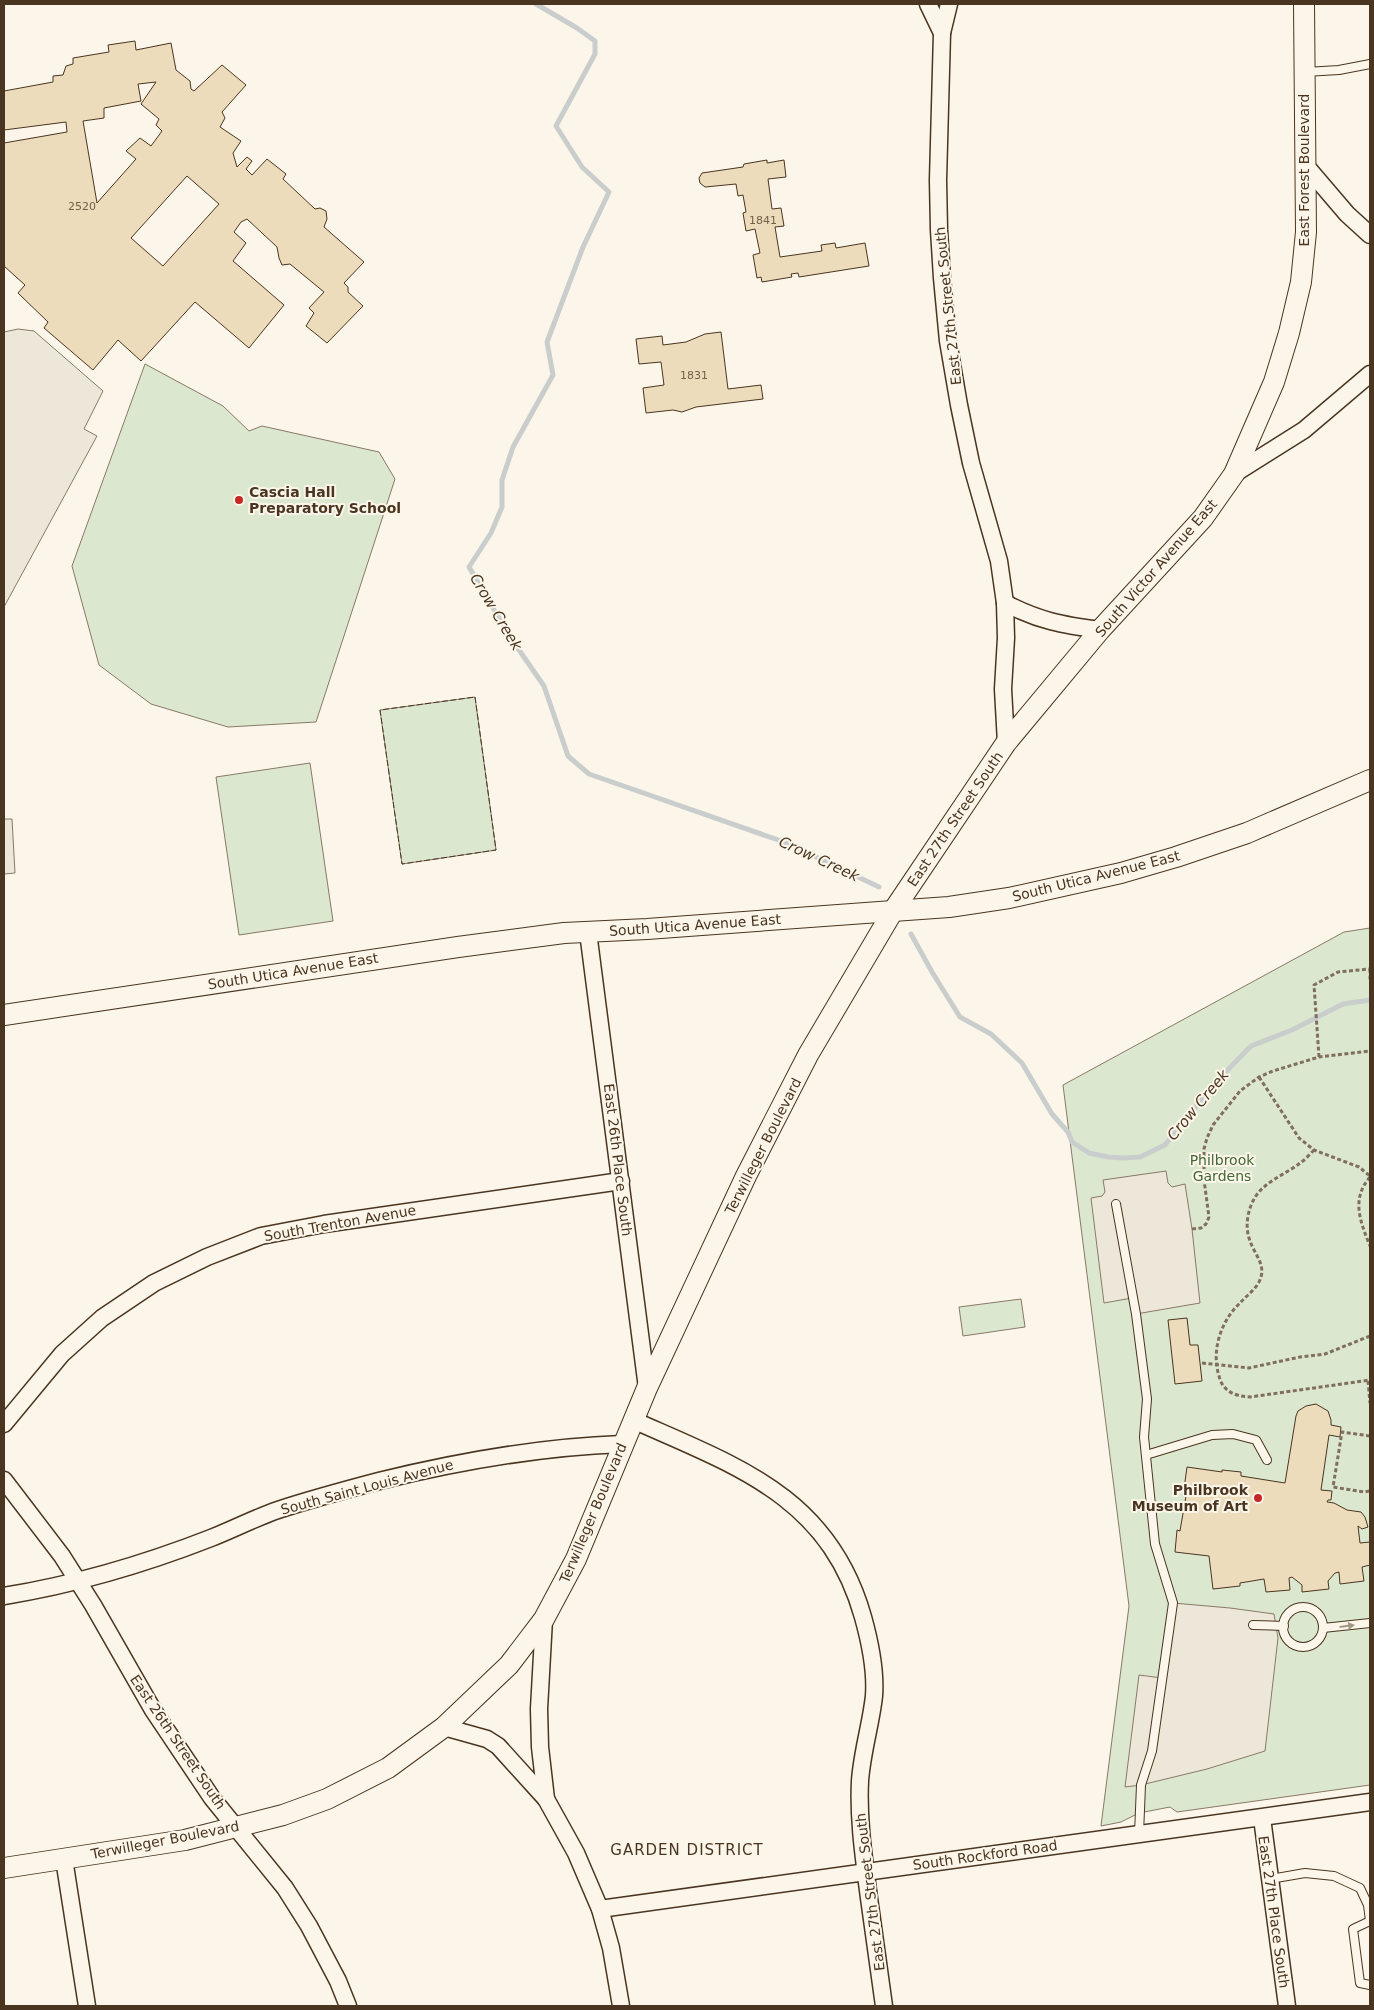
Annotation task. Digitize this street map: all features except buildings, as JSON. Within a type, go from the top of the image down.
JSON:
[{"type":"street","points":[[928,4],[942,34]]},
{"type":"street","name":"East 27th Street South","points":[[893,911],[1006,743],[1003,689],[1006,638],[1005,603],[999,561],[971,462],[948,341],[938,230],[942,34],[948,4]]},
{"type":"street","name":"East Forest Boulevard","points":[[1234,474],[1274,382],[1289,333],[1300,282],[1306,232],[1304,4]]},
{"type":"street","points":[[1306,166],[1347,214],[1370,235]]},
{"type":"street","name":"South Victor Avenue East","points":[[1006,743],[1100,630],[1203,518],[1234,474],[1304,430],[1370,374]]},
{"type":"street","points":[[1005,603],[1028,615],[1052,623],[1100,630]]},
{"type":"street","name":"South Utica Avenue East","points":[[4,1015],[458,946],[564,933],[647,929],[949,907],[1009,898],[1121,873],[1176,857],[1247,833],[1370,780]]},
{"type":"street","name":"Terwilleger Boulevard","points":[[4,1868],[185,1840],[283,1815],[327,1799],[388,1768],[444,1726],[509,1665],[544,1619],[576,1559],[646,1388],[746,1176],[808,1055],[893,911]]},
{"type":"street","name":"East 26th Place South","points":[[588,932],[646,1388]]},
{"type":"street","name":"South Trenton Avenue","points":[[4,1424],[62,1354],[102,1318],[154,1283],[207,1257],[261,1236],[324,1224],[621,1181]]},
{"type":"street","name":"East 27th Street South","points":[[632,1420],[725,1460],[778,1492],[802,1513],[827,1540],[848,1577],[865,1622],[873,1663],[874,1695],[860,1781],[860,1819],[884,2006]]},
{"type":"street","name":"South Saint Louis Avenue","points":[[4,1596],[152,1559],[211,1538],[277,1511],[338,1492],[410,1473],[475,1459],[537,1450],[622,1444]]},
{"type":"street","name":"East 26th Street South","points":[[4,1480],[62,1556],[153,1710],[212,1798],[285,1888],[309,1926],[338,1981],[348,2006]]},
{"type":"street","points":[[544,1619],[539,1709],[540,1747],[546,1799]]},
{"type":"street","points":[[444,1726],[486,1738],[498,1746],[546,1799],[576,1853],[600,1909],[611,1948],[621,2006]]},
{"type":"street","name":"South Rockford Road","points":[[600,1909],[1370,1802]]},
{"type":"street","name":"East 27th Place South","points":[[1262,1818],[1287,2006]]},
{"type":"street","points":[[64,1860],[87,2006]]},
{"type":"lane","points":[[1305,72],[1340,70],[1370,64]]},
{"type":"lane","points":[[1116,1204],[1136,1314],[1147,1399],[1144,1437],[1155,1544],[1173,1603],[1152,1751],[1141,1785],[1139,1834]]},
{"type":"lane","points":[[1146,1455],[1212,1435],[1233,1434],[1256,1440],[1267,1460]]},
{"type":"lane","points":[[1304,1607],[1317,1612],[1321,1617],[1323,1628],[1318,1641],[1313,1645],[1300,1647],[1289,1641],[1285,1636],[1284,1626],[1287,1616],[1291,1611],[1304,1607]]},
{"type":"lane","points":[[1323,1628],[1370,1623]]},
{"type":"lane","points":[[1253,1625],[1284,1626]]},
{"type":"lane","points":[[1270,1879],[1305,1873],[1334,1876],[1360,1888],[1368,1905],[1370,1922],[1353,1929],[1360,1983],[1370,1985]]},
{"type":"path","points":[[1319,1057],[1314,985],[1338,972],[1370,969],[1370,982]]},
{"type":"path","points":[[1192,1229],[1201,1228],[1206,1224],[1209,1217],[1204,1193],[1204,1149],[1213,1125],[1240,1091],[1259,1077],[1319,1057],[1370,1051]]},
{"type":"path","points":[[1259,1077],[1299,1138],[1314,1150],[1359,1167],[1370,1177],[1362,1186],[1358,1196],[1358,1207],[1370,1246]]},
{"type":"path","points":[[1314,1150],[1301,1163],[1261,1190],[1254,1198],[1248,1212],[1247,1226],[1250,1241],[1262,1268],[1262,1276],[1256,1286],[1233,1310],[1220,1333],[1216,1350],[1220,1382],[1236,1396],[1250,1397],[1369,1380],[1370,1402]]},
{"type":"path","points":[[1202,1364],[1249,1368],[1300,1357],[1325,1354],[1370,1336]]},
{"type":"path","points":[[1370,1436],[1342,1432],[1333,1487],[1364,1492],[1370,1491]]},
{"type":"green space","points":[[145,364],[223,406],[249,431],[262,426],[379,452],[395,479],[316,722],[228,727],[151,704],[99,665],[72,566]]},
{"type":"green space","points":[[475,697],[496,850],[402,864],[380,710]]},
{"type":"green space","points":[[310,763],[333,921],[239,935],[216,777]]},
{"type":"green space","name":"Philbrook Gardens","points":[[1370,928],[1370,1785],[1177,1812],[1170,1807],[1139,1813],[1121,1822],[1101,1826],[1129,1606],[1063,1085],[1344,932]]},
{"type":"green space","points":[[1021,1299],[1025,1327],[963,1336],[959,1307]]},
{"type":"shaded area","points":[[18,329],[34,331],[103,391],[84,429],[97,436],[4,607],[4,332]]},
{"type":"shaded area","points":[[4,819],[12,819],[15,873],[4,874]]},
{"type":"shaded area","points":[[1166,1171],[1168,1183],[1172,1187],[1185,1184],[1200,1303],[1136,1314],[1132,1298],[1104,1303],[1091,1198],[1102,1196],[1105,1192],[1103,1180]]},
{"type":"shaded area","points":[[1173,1603],[1274,1614],[1278,1638],[1265,1751],[1207,1769],[1125,1787],[1139,1675],[1162,1678]]},
{"type":"waterway","name":"Crow Creek","points":[[536,4],[595,41],[595,54],[556,126],[582,167],[609,192],[583,247],[547,342],[553,375],[513,447],[502,480],[502,507],[491,533],[469,567],[510,637],[544,686],[568,756],[589,774],[787,843],[879,887]]},
{"type":"waterway","name":"Crow Creek","points":[[911,934],[960,1017],[991,1034],[1022,1063],[1052,1114],[1068,1132],[1072,1142],[1089,1153],[1108,1157],[1140,1157],[1165,1145],[1213,1085],[1251,1046],[1292,1030],[1343,1004],[1370,1000]]},
{"type":"fence","points":[[475,697],[496,850],[402,864],[380,710],[475,697]]},
{"type":"place","name":"Cascia Hall Preparatory School","points":[[239,500]]},
{"type":"place","name":"Philbrook Museum of Art","points":[[1258,1498]]},
{"type":"district","name":"GARDEN DISTRICT","points":[[687,1850]]}]
